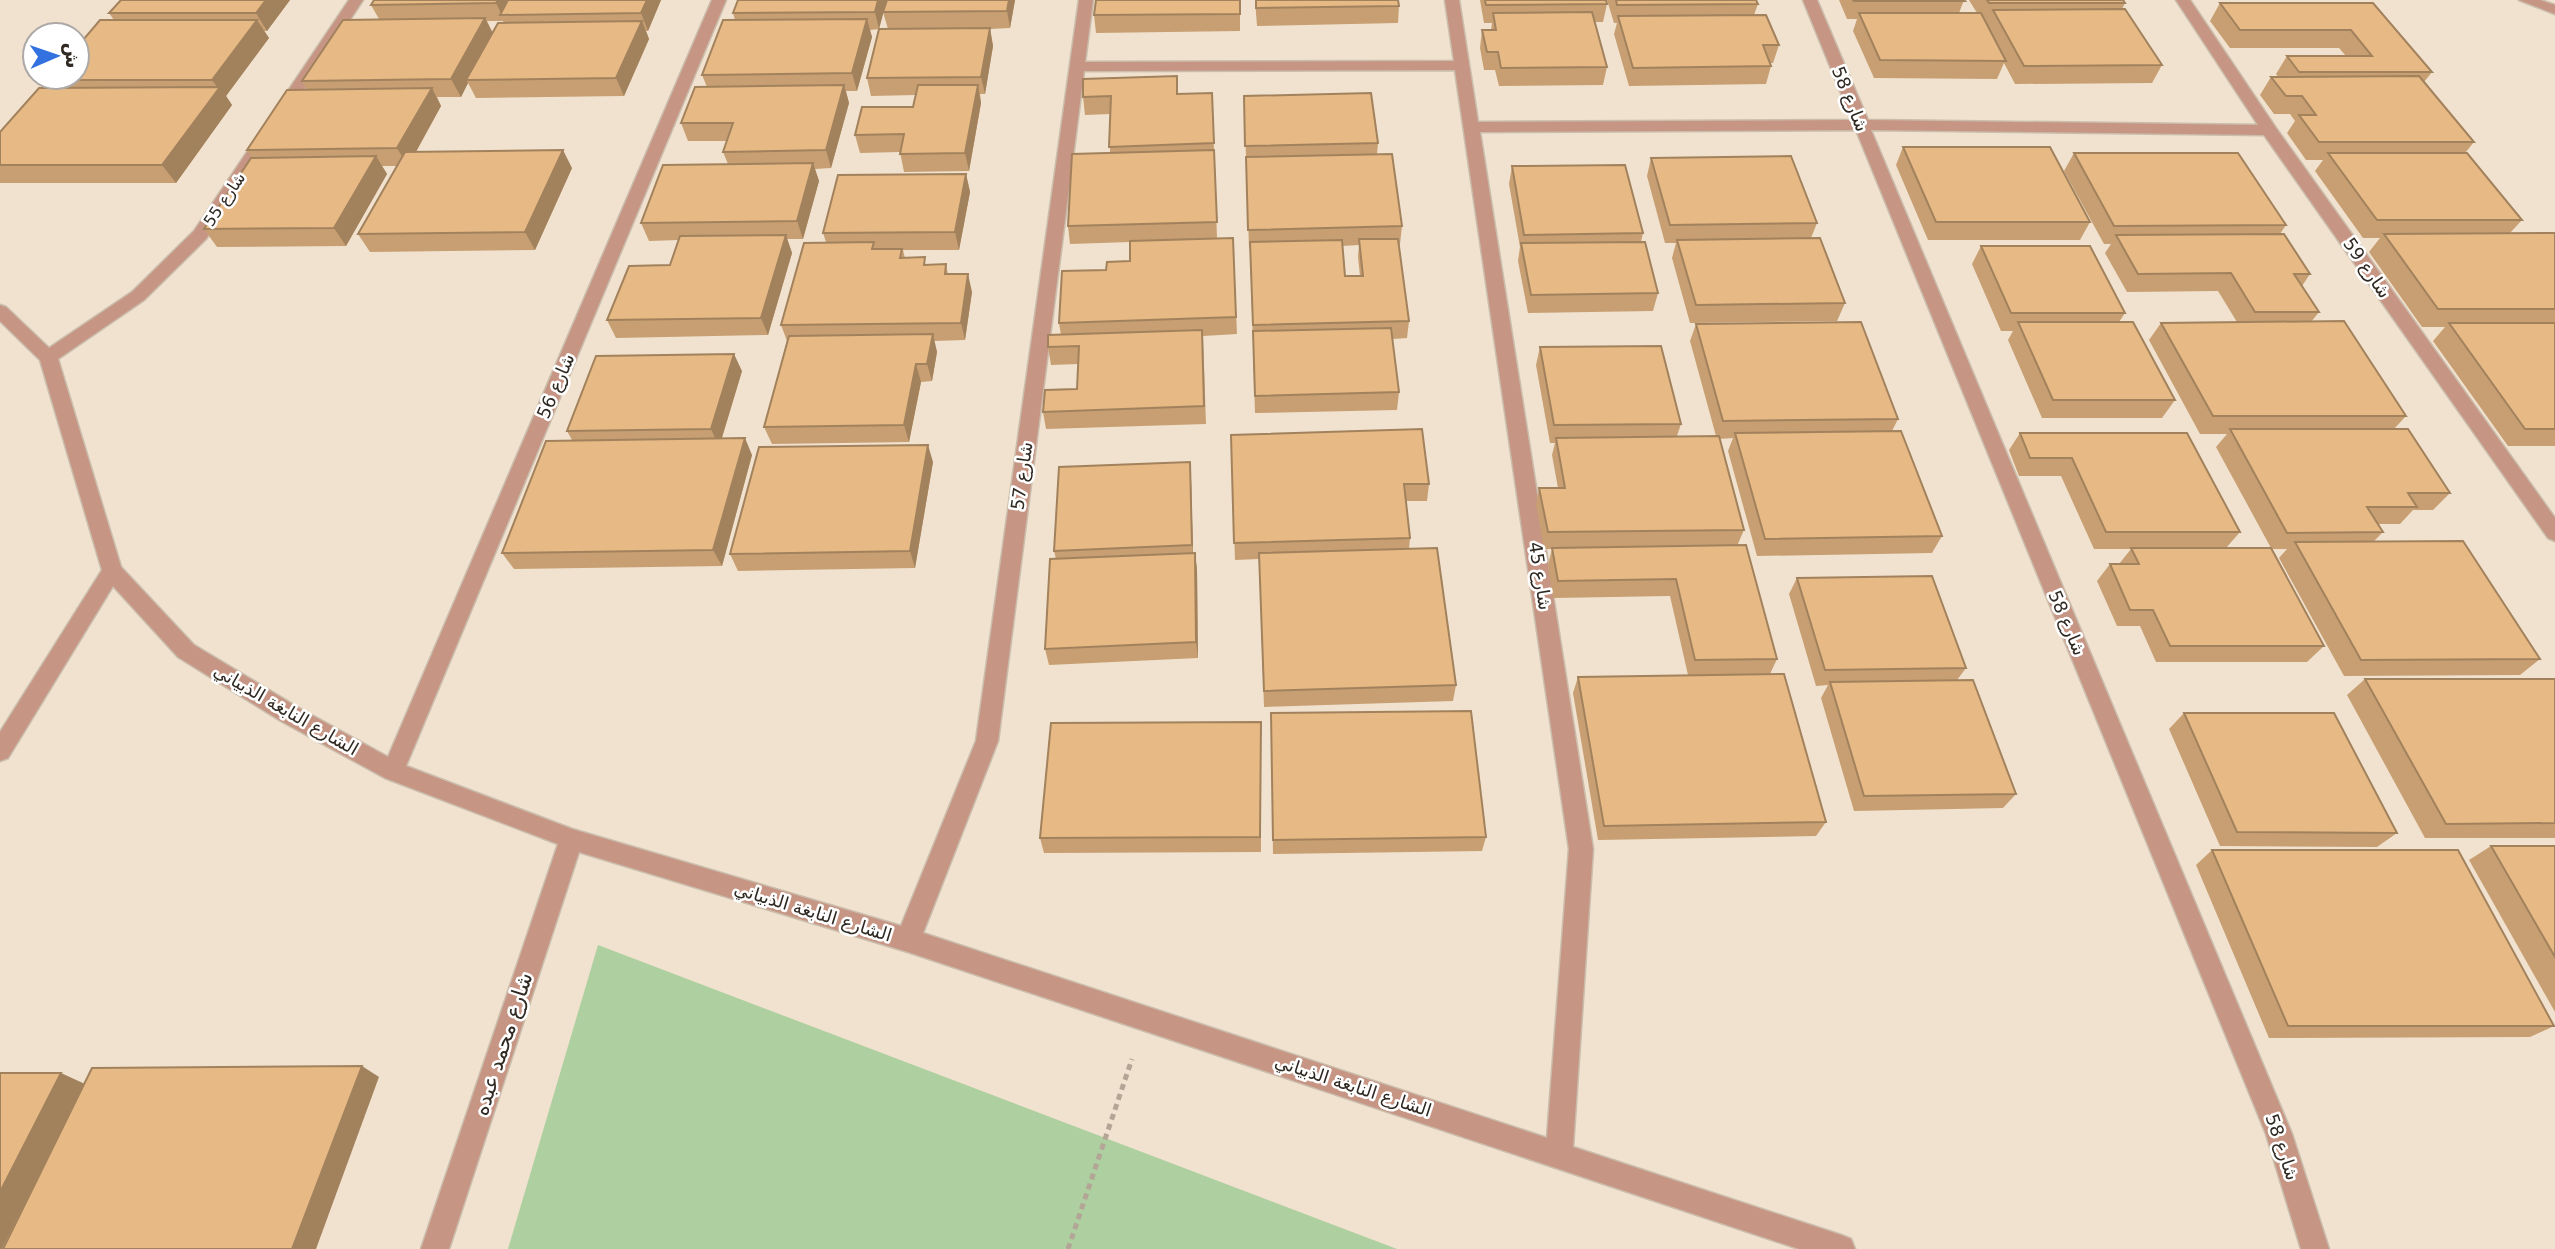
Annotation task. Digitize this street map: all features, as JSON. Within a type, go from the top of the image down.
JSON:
[{"type":"street","name":"شارع 55","points":[[48,357],[138,296],[200,235],[356,0]]},
{"type":"street","name":"شارع 56","points":[[393,771],[719,0]]},
{"type":"street","name":"شارع 57","points":[[908,940],[987,741],[1086,0]]},
{"type":"street","name":"شارع 45","points":[[1452,0],[1581,849],[1559,1154]]},
{"type":"street","name":"شارع 58","points":[[1810,0],[2279,1134],[2315,1249]]},
{"type":"street","name":"شارع 59","points":[[2183,0],[2270,130],[2555,533]]},
{"type":"street","points":[[2526,0],[2555,10]]},
{"type":"street","points":[[1077,67],[1462,65]]},
{"type":"street","points":[[1472,127],[1860,125],[2270,130]]},
{"type":"street","name":"الشارع النابغة الذبياني","points":[[0,311],[48,357],[111,571],[186,650],[289,714],[393,771],[571,839],[908,940],[1841,1249]]},
{"type":"street","points":[[0,751],[111,571]]},
{"type":"street","name":"شارع محمد عبده","points":[[435,1249],[571,839]]},
{"type":"path","points":[[1068,1249],[1145,1018]]},
{"type":"green space","points":[[598,945],[1397,1249],[508,1249]]},
{"type":"building","points":[[121,0],[266,0],[256,13],[109,13]]},
{"type":"building","points":[[374,0],[498,0],[496,3],[371,5]]},
{"type":"building","points":[[508,0],[647,0],[641,13],[500,15]]},
{"type":"building","points":[[738,0],[878,0],[875,12],[733,13]]},
{"type":"building","points":[[887,0],[1009,0],[1007,11],[883,12]]},
{"type":"building","points":[[1096,0],[1240,0],[1240,14],[1094,15]]},
{"type":"building","points":[[1256,0],[1398,0],[1399,6],[1256,8]]},
{"type":"building","points":[[1485,0],[1606,0],[1607,4],[1486,5]]},
{"type":"building","points":[[1616,0],[1756,0],[1758,4],[1617,5]]},
{"type":"building","points":[[1964,0],[1965,1],[1854,1]]},
{"type":"building","points":[[1987,0],[2123,0],[2125,3],[1989,3]]},
{"type":"building","points":[[2220,3],[2373,3],[2432,72],[2299,72],[2287,56],[2372,56],[2351,30],[2240,30]]},
{"type":"building","points":[[2125,9],[2162,65],[2024,66],[1993,10]]},
{"type":"building","points":[[1592,12],[1607,67],[1501,68],[1498,52],[1487,52],[1482,30],[1496,30],[1493,13]]},
{"type":"building","points":[[1859,13],[1981,13],[2006,61],[1880,60]]},
{"type":"building","points":[[1766,15],[1779,45],[1763,45],[1771,66],[1633,68],[1618,16]]},
{"type":"building","points":[[485,18],[451,79],[302,81],[343,20]]},
{"type":"building","points":[[867,19],[852,73],[702,75],[723,20]]},
{"type":"building","points":[[100,20],[257,20],[212,80],[91,80],[91,31]]},
{"type":"building","points":[[642,21],[616,78],[466,80],[498,23]]},
{"type":"building","points":[[990,28],[981,77],[867,78],[879,29]]},
{"type":"building","points":[[1177,76],[1177,94],[1212,93],[1214,143],[1109,147],[1111,96],[1083,97],[1083,79]]},
{"type":"building","points":[[2419,76],[2474,142],[2319,142],[2299,115],[2316,115],[2302,96],[2286,96],[2271,77]]},
{"type":"building","points":[[844,85],[826,150],[723,152],[733,123],[681,123],[695,87]]},
{"type":"building","points":[[918,85],[978,85],[965,153],[900,154],[904,134],[855,135],[862,107],[913,107]]},
{"type":"building","points":[[220,87],[162,165],[0,165],[0,132],[36,91],[91,91],[91,88]]},
{"type":"building","points":[[432,88],[397,148],[247,150],[287,90]]},
{"type":"building","points":[[1371,93],[1378,143],[1245,146],[1244,96]]},
{"type":"building","points":[[1903,147],[2050,147],[2090,222],[1936,222]]},
{"type":"building","points":[[563,150],[525,232],[358,234],[405,152]]},
{"type":"building","points":[[1214,150],[1217,222],[1068,226],[1072,154]]},
{"type":"building","points":[[2074,153],[2238,153],[2286,225],[2114,226]]},
{"type":"building","points":[[2328,153],[2467,153],[2522,220],[2377,220]]},
{"type":"building","points":[[1392,154],[1402,226],[1248,230],[1246,157]]},
{"type":"building","points":[[376,156],[334,228],[204,229],[251,158]]},
{"type":"building","points":[[1791,156],[1817,223],[1670,225],[1651,158]]},
{"type":"building","points":[[813,163],[797,221],[641,223],[663,165]]},
{"type":"building","points":[[1625,165],[1643,233],[1524,235],[1512,166]]},
{"type":"building","points":[[966,174],[955,232],[823,233],[838,175]]},
{"type":"building","points":[[2555,233],[2555,309],[2438,309],[2384,234]]},
{"type":"building","points":[[2284,234],[2310,274],[2294,274],[2319,312],[2255,312],[2231,273],[2138,274],[2116,235]]},
{"type":"building","points":[[786,235],[761,318],[607,320],[629,266],[670,265],[680,236]]},
{"type":"building","points":[[1233,238],[1236,317],[1059,323],[1062,271],[1106,270],[1107,262],[1130,261],[1130,241]]},
{"type":"building","points":[[1820,238],[1845,303],[1696,305],[1677,240]]},
{"type":"building","points":[[1359,239],[1398,239],[1409,321],[1253,325],[1250,242],[1342,240],[1345,276],[1363,276]]},
{"type":"building","points":[[874,242],[872,249],[902,249],[900,258],[925,257],[924,265],[946,264],[945,274],[968,274],[961,323],[781,325],[804,243]]},
{"type":"building","points":[[1645,242],[1658,293],[1531,295],[1521,243]]},
{"type":"building","points":[[1981,246],[2090,246],[2125,313],[2011,313]]},
{"type":"building","points":[[2344,321],[2406,416],[2213,416],[2161,323]]},
{"type":"building","points":[[1861,322],[1898,419],[1723,421],[1696,324]]},
{"type":"building","points":[[2018,322],[2133,322],[2175,400],[2053,400]]},
{"type":"building","points":[[2449,323],[2555,323],[2555,429],[2525,429]]},
{"type":"building","points":[[1391,328],[1399,392],[1255,396],[1253,331]]},
{"type":"building","points":[[1202,330],[1204,406],[1043,412],[1045,390],[1077,389],[1079,346],[1048,347],[1048,335]]},
{"type":"building","points":[[933,334],[927,364],[916,364],[904,425],[764,427],[789,336]]},
{"type":"building","points":[[1661,346],[1681,424],[1554,425],[1540,347]]},
{"type":"building","points":[[734,354],[711,429],[567,431],[596,356]]},
{"type":"building","points":[[1422,429],[1429,484],[1404,484],[1410,538],[1234,543],[1231,435]]},
{"type":"building","points":[[2230,429],[2408,429],[2450,493],[2408,493],[2417,507],[2367,507],[2383,532],[2287,533]]},
{"type":"building","points":[[1901,431],[1942,536],[1765,539],[1735,433]]},
{"type":"building","points":[[2020,433],[2187,433],[2240,532],[2106,532],[2072,458],[2030,458]]},
{"type":"building","points":[[1719,436],[1744,530],[1548,532],[1539,488],[1565,488],[1556,438]]},
{"type":"building","points":[[745,438],[713,550],[502,553],[546,441]]},
{"type":"building","points":[[928,445],[910,551],[730,554],[759,447]]},
{"type":"building","points":[[1190,462],[1192,545],[1054,551],[1059,467]]},
{"type":"building","points":[[2463,541],[2540,659],[2361,660],[2295,542]]},
{"type":"building","points":[[1746,545],[1777,659],[1695,660],[1676,579],[1558,581],[1552,548]]},
{"type":"building","points":[[1437,548],[1456,685],[1264,691],[1259,553]]},
{"type":"building","points":[[2131,548],[2271,548],[2324,646],[2170,646],[2153,610],[2130,610],[2110,564],[2139,564]]},
{"type":"building","points":[[1195,553],[1196,642],[1045,649],[1050,559]]},
{"type":"building","points":[[1932,576],[1966,668],[1825,670],[1797,578]]},
{"type":"building","points":[[1784,674],[1826,822],[1604,826],[1578,677]]},
{"type":"building","points":[[2365,679],[2555,679],[2555,823],[2446,824]]},
{"type":"building","points":[[1973,680],[2016,794],[1864,796],[1830,682]]},
{"type":"building","points":[[1471,711],[1486,837],[1273,840],[1271,713]]},
{"type":"building","points":[[2184,713],[2334,713],[2397,833],[2237,832]]},
{"type":"building","points":[[1261,722],[1260,837],[1040,838],[1051,723]]},
{"type":"building","points":[[2491,846],[2555,846],[2555,957]]},
{"type":"building","points":[[2212,850],[2458,850],[2554,1026],[2288,1026]]},
{"type":"building","points":[[362,1066],[292,1249],[3,1249],[92,1068]]},
{"type":"building","points":[[0,1073],[61,1073],[0,1192]]}]
